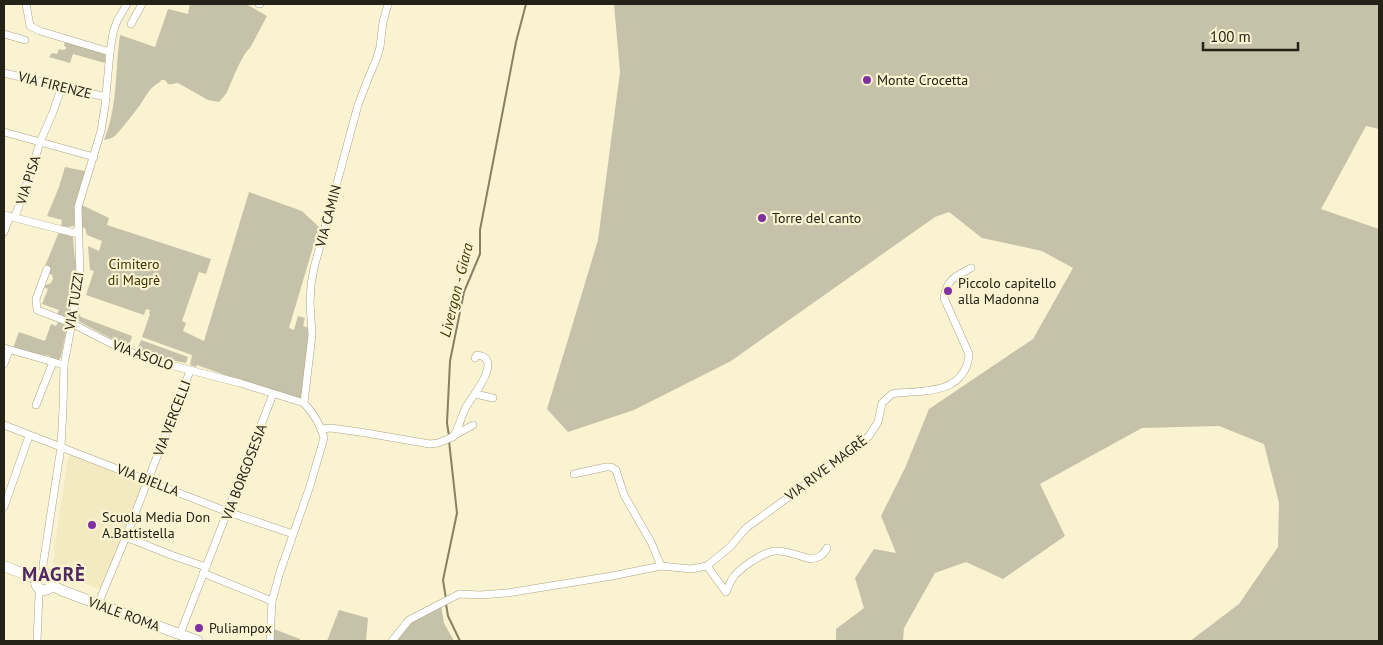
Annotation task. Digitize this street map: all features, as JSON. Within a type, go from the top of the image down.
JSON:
[{"type":"main road","points":[[4,566],[40,576],[37,586],[46,587]]},
{"type":"main road","name":"VIALE ROMA","points":[[46,587],[63,591],[198,641]]},
{"type":"street","points":[[26,4],[30,26],[40,31],[110,52]]},
{"type":"street","name":"VIA TUZZI","points":[[40,576],[61,447],[64,365],[80,279],[79,202],[101,131],[113,33],[117,21],[127,4]]},
{"type":"street","points":[[131,24],[142,4]]},
{"type":"street","name":"VIA CAMIN","points":[[304,403],[312,335],[310,303],[314,268],[358,105],[380,47],[383,22],[388,4]]},
{"type":"street","points":[[4,34],[25,40]]},
{"type":"street","name":"VIA FIRENZE","points":[[4,73],[106,98]]},
{"type":"street","name":"VIA PISA","points":[[4,232],[9,216],[31,172],[40,142],[62,86]]},
{"type":"street","name":"VIA PISA","points":[[4,132],[94,157]]},
{"type":"street","points":[[9,216],[74,233],[78,229]]},
{"type":"street","name":"VIA RIVE MAGRÈ","points":[[707,566],[730,547],[746,528],[869,436],[878,422],[882,403],[892,394],[945,388],[962,374],[968,363],[969,354],[944,298],[944,290],[954,277],[971,268]]},
{"type":"street","name":"VIA ASOLO","points":[[47,269],[36,299],[37,310],[71,323],[147,360],[240,382],[304,403]]},
{"type":"street","points":[[4,364],[7,349],[64,365]]},
{"type":"street","points":[[452,437],[466,408],[485,378],[487,364],[484,358],[477,355],[475,358]]},
{"type":"street","points":[[36,405],[52,362]]},
{"type":"street","name":"VIA VERCELLI","points":[[98,604],[149,480],[190,371]]},
{"type":"street","name":"VIA BORGOSESIA","points":[[180,634],[274,394]]},
{"type":"street","points":[[475,394],[493,398]]},
{"type":"street","points":[[270,641],[272,601],[280,572],[318,462],[324,438],[316,418],[304,403]]},
{"type":"street","name":"VIA BIELLA","points":[[4,425],[228,512],[293,534]]},
{"type":"street","points":[[321,429],[331,428],[369,433],[430,444],[438,443],[473,426]]},
{"type":"street","points":[[4,508],[29,436]]},
{"type":"street","points":[[574,474],[606,467],[616,470],[624,496],[651,542],[661,566]]},
{"type":"street","points":[[126,537],[171,555],[272,601]]},
{"type":"street","points":[[392,641],[409,620],[459,594],[480,595],[527,590],[661,566],[691,569],[707,566],[726,592],[734,576],[757,558],[766,554],[776,551],[815,558],[824,554],[827,548]]},
{"type":"street","points":[[37,641],[39,595],[46,587]]},
{"type":"shaded area","name":"Scuola Media Don A.Battistella","points":[[71,454],[142,481],[143,486],[101,589],[59,574],[55,569],[53,561],[68,458]]},
{"type":"green space","points":[[190,4],[246,4],[267,16],[226,93],[219,102],[208,100],[178,83],[168,84],[165,80],[161,80],[150,91],[116,135],[104,140],[109,127],[114,101],[120,35],[155,47],[168,9],[188,14]]},
{"type":"green space","points":[[614,4],[1379,4],[1379,129],[1366,126],[1321,209],[1379,229],[1379,641],[1190,641],[1239,604],[1278,547],[1279,503],[1264,444],[1219,426],[1142,428],[1040,484],[1065,536],[1003,579],[966,562],[935,573],[904,628],[903,641],[836,641],[836,629],[864,608],[855,578],[874,549],[896,553],[881,516],[905,468],[929,409],[1033,339],[1073,268],[1042,251],[982,238],[949,212],[935,217],[731,361],[634,410],[568,432],[547,409],[598,240],[620,72]]},
{"type":"green space","points":[[65,41],[105,54],[105,63],[73,54],[70,63],[49,57],[52,53],[57,54],[59,49],[66,49],[64,46]]},
{"type":"green space","points":[[65,167],[85,171],[77,197],[74,226],[68,227],[61,226],[62,220],[47,216]]},
{"type":"green space","name":"Cimitero di Magrè","points":[[249,192],[302,211],[319,227],[289,328],[294,330],[298,316],[305,318],[303,326],[309,328],[303,398],[297,398],[239,380],[197,365],[196,367],[190,365],[192,355],[142,337],[150,310],[146,309],[144,315],[86,295],[94,271],[90,270],[88,246],[99,251],[102,241],[87,235],[85,228],[81,227],[82,205],[109,218],[107,225],[211,259],[206,274],[199,272],[182,321],[186,323],[183,331],[204,341]]},
{"type":"green space","points":[[59,232],[73,237],[76,261],[75,289],[70,315],[67,318],[57,315],[59,310],[42,304],[48,289],[44,287],[51,283],[53,279],[45,266]]},
{"type":"green space","points":[[79,314],[81,317],[132,336],[129,346],[80,322],[78,319]]},
{"type":"green space","points":[[58,322],[67,327],[59,360],[51,360],[50,356],[39,354],[38,356],[13,348],[19,332],[45,341],[51,324],[56,326]]},
{"type":"green space","points":[[141,340],[188,357],[186,363],[160,358],[137,350]]},
{"type":"green space","points":[[441,605],[444,623],[454,641],[394,641],[408,623]]},
{"type":"green space","points":[[339,610],[368,618],[366,641],[327,641]]},
{"type":"green space","points":[[274,629],[300,639],[300,641],[272,641]]},
{"type":"waterway","name":"Livergon - Giara","points":[[449,436],[447,423],[450,361],[464,292],[480,254],[480,230],[516,42],[526,4]]},
{"type":"waterway","name":"Livergon - Giara","points":[[446,599],[443,580],[457,513],[449,441]]},
{"type":"waterway","name":"Livergon - Giara","points":[[446,604],[448,616],[460,641]]},
{"type":"place","name":"Monte Crocetta","points":[[867,80]]},
{"type":"place","name":"Torre del canto","points":[[762,218]]},
{"type":"place","name":"Piccolo capitello alla Madonna","points":[[948,291]]},
{"type":"place","name":"Scuola Media Don A.Battistella","points":[[92,525]]},
{"type":"place","name":"Puliampox","points":[[199,628]]},
{"type":"district","name":"MAGRÈ","points":[[54,574]]}]
